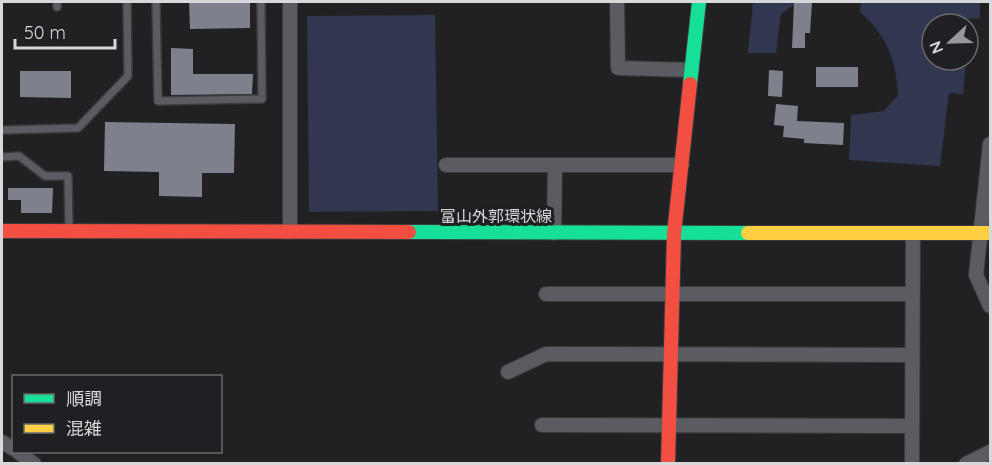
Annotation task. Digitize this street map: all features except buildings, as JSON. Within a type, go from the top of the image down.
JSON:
[{"type":"main road","points":[[668,464],[675,234],[699,2]]},
{"type":"main road","name":"富山外郭環状線","points":[[2,231],[986,234]]},
{"type":"street","points":[[290,232],[291,2]]},
{"type":"street","points":[[617,2],[618,68],[692,70]]},
{"type":"street","points":[[990,144],[986,234],[976,275],[990,306]]},
{"type":"street","points":[[446,165],[682,165]]},
{"type":"street","points":[[554,233],[555,165]]},
{"type":"street","points":[[912,464],[910,426],[913,235]]},
{"type":"street","points":[[546,294],[912,294]]},
{"type":"street","points":[[508,372],[546,354],[911,355]]},
{"type":"street","points":[[542,425],[910,426]]},
{"type":"street","points":[[966,464],[990,452]]},
{"type":"street","points":[[19,453],[34,464]]},
{"type":"lane","points":[[2,130],[78,128],[128,76],[127,2]]},
{"type":"lane","points":[[156,2],[158,101],[262,99],[261,2]]},
{"type":"lane","points":[[2,157],[19,156],[45,176],[68,176],[69,231]]},
{"type":"shaded area","points":[[753,2],[798,2],[781,14],[776,53],[748,53]]},
{"type":"shaded area","points":[[861,2],[980,2],[980,12],[920,12],[920,72],[965,72],[963,94],[949,93],[940,166],[849,160],[851,115],[884,111],[898,95],[895,71],[888,49],[877,29],[860,12]]},
{"type":"shaded area","points":[[435,15],[438,211],[309,212],[307,16]]},
{"type":"traffic: fast","points":[[690,84],[699,2]]},
{"type":"traffic: fast","points":[[409,232],[748,233]]},
{"type":"traffic: slow","points":[[748,233],[990,233]]},
{"type":"traffic: jam","points":[[668,464],[674,234],[690,84]]},
{"type":"traffic: jam","points":[[2,231],[409,232]]}]
